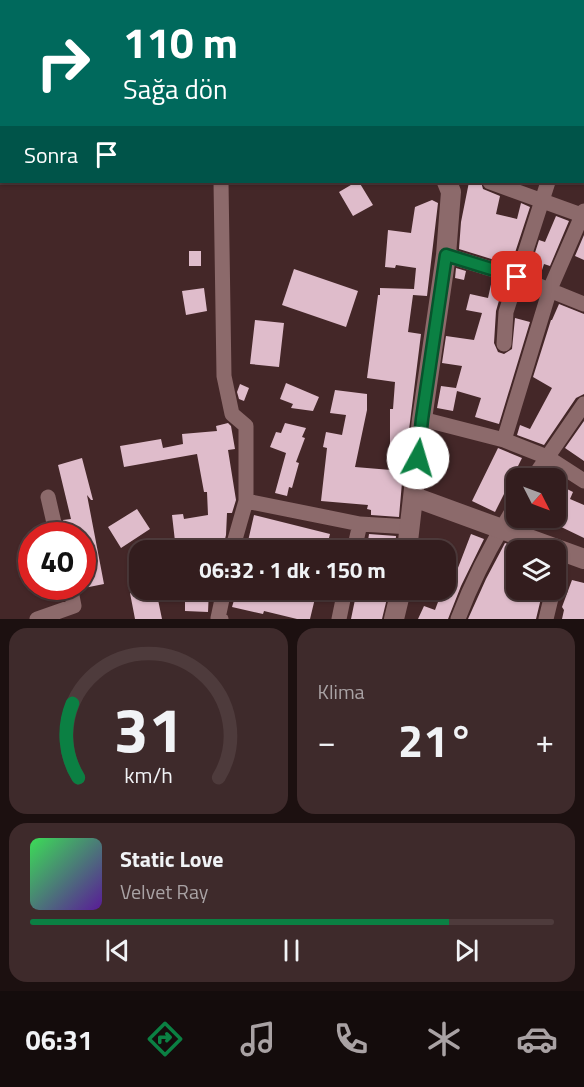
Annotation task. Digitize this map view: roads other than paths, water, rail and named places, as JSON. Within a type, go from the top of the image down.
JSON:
[{"type":"street","points":[[221,183],[224,376],[232,414],[246,426],[246,501],[235,540]]},
{"type":"street","points":[[409,540],[422,419],[446,255],[451,192],[447,183]]},
{"type":"street","points":[[493,183],[583,214],[550,289],[504,440]]},
{"type":"street","points":[[504,344],[506,312],[548,183]]},
{"type":"street","points":[[446,255],[517,277],[584,304]]},
{"type":"street","points":[[540,468],[584,404]]},
{"type":"street","points":[[422,419],[504,440],[547,458],[584,481]]},
{"type":"street","points":[[48,497],[54,522]]},
{"type":"street","points":[[414,497],[533,540]]},
{"type":"street","points":[[246,501],[360,524],[411,527]]},
{"type":"street","points":[[458,619],[466,597],[506,521]]},
{"type":"street","points":[[356,540],[360,524]]},
{"type":"street","points":[[566,552],[584,559]]},
{"type":"street","points":[[37,619],[74,606],[73,600]]},
{"type":"street","points":[[221,619],[218,618],[222,600]]},
{"type":"street","points":[[339,619],[343,600]]},
{"type":"street","points":[[394,619],[398,600]]},
{"type":"street","points":[[546,619],[551,600]]}]
